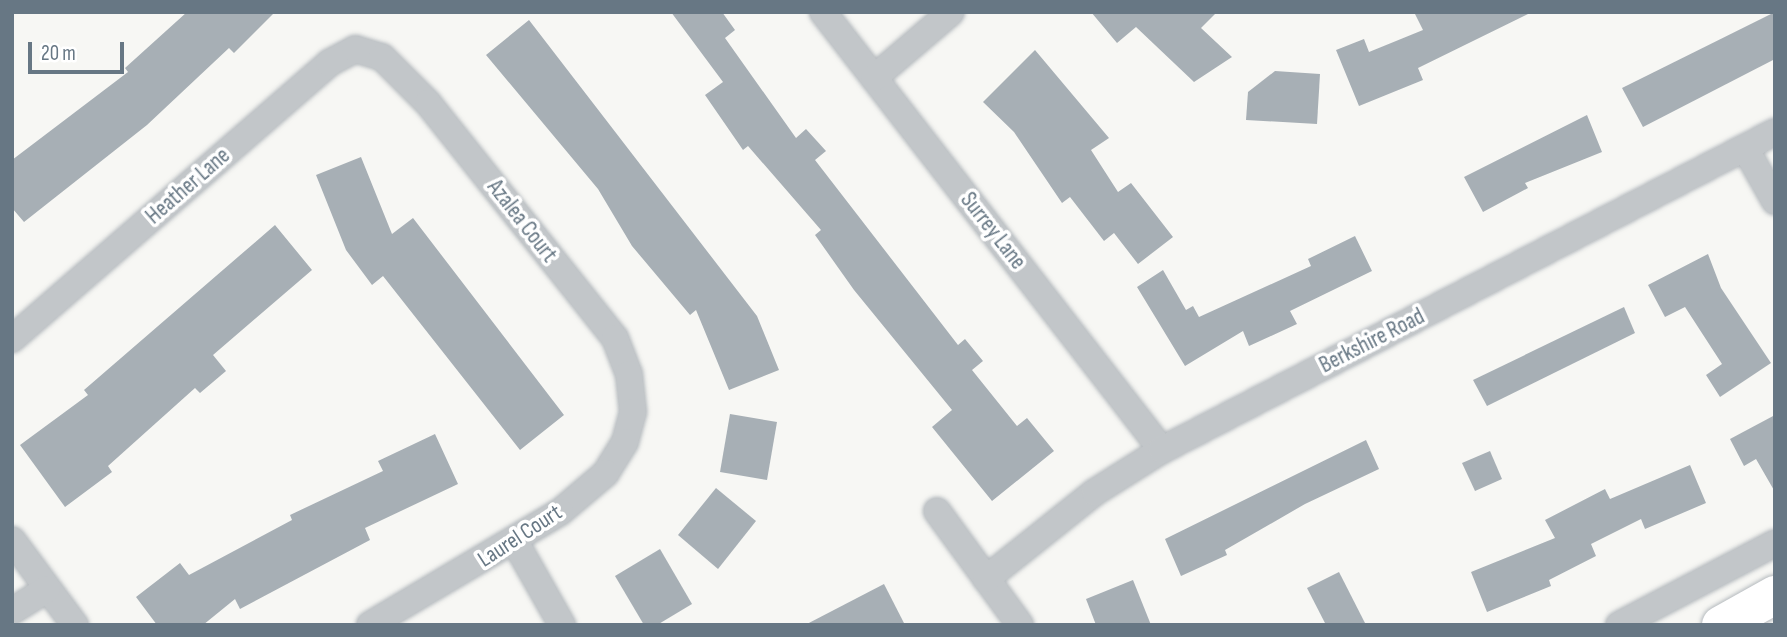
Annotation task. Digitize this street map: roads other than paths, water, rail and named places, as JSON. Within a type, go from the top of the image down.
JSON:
[{"type":"main road","points":[[1721,625],[1775,596]]},
{"type":"street","name":"Surrey Lane","points":[[823,12],[1162,450]]},
{"type":"street","points":[[874,78],[951,12]]},
{"type":"street","name":"Heather Lane","points":[[12,339],[329,63],[355,49],[372,54]]},
{"type":"street","name":"Azalea Court","points":[[372,54],[428,103],[615,338],[629,374],[633,412]]},
{"type":"street","name":"Berkshire Road","points":[[986,579],[1095,492],[1162,450],[1775,132]]},
{"type":"street","points":[[1745,148],[1775,201]]},
{"type":"street","name":"Laurel Court","points":[[370,625],[514,540],[606,473],[625,442],[633,412]]},
{"type":"street","points":[[937,511],[1020,625]]},
{"type":"street","points":[[12,540],[75,625]]},
{"type":"street","points":[[514,540],[562,625]]},
{"type":"street","points":[[1619,625],[1775,544]]},
{"type":"street","points":[[12,611],[47,589]]}]
